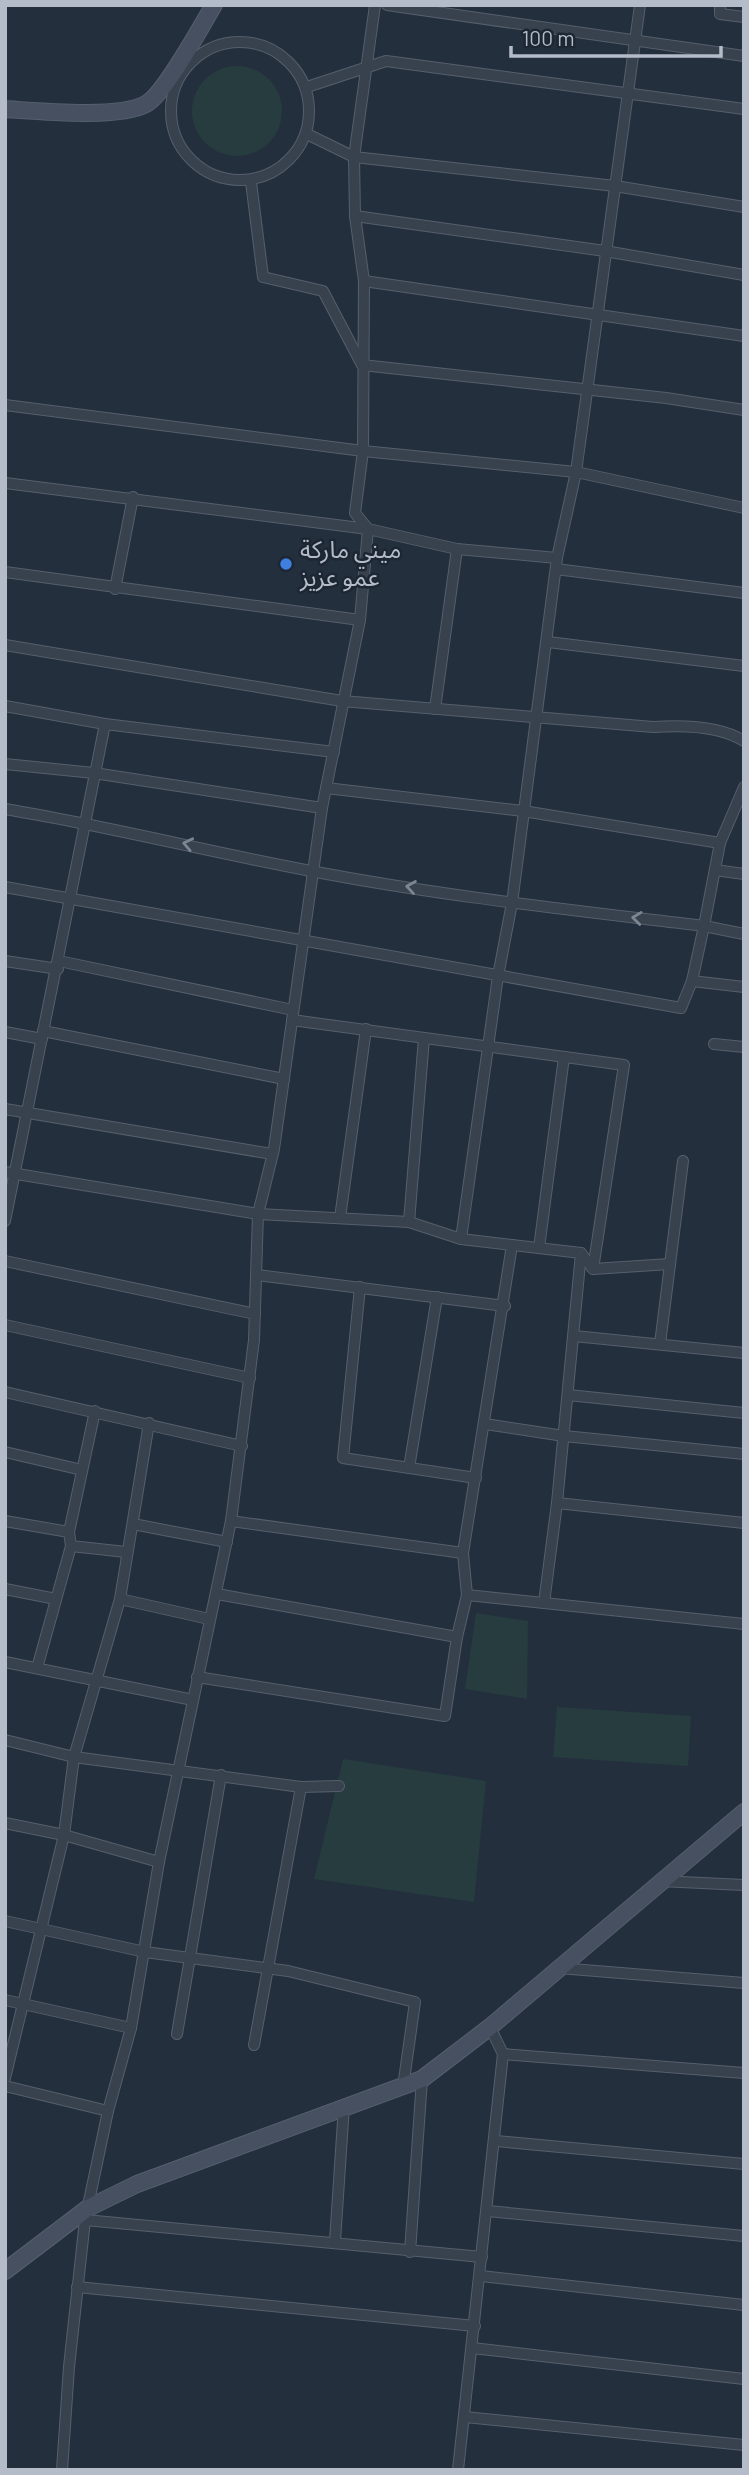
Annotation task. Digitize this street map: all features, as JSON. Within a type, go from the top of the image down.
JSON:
[{"type":"main road","points":[[5,109],[116,110],[147,104],[178,67],[214,5]]},
{"type":"main road","points":[[5,2271],[86,2214],[137,2184],[422,2079],[490,2027],[744,1812]]},
{"type":"street","points":[[62,2470],[77,2287],[86,2214],[108,2111],[131,2028],[159,1862],[231,1521],[250,1378],[258,1214],[272,1154],[284,1079],[301,941],[322,808],[360,620],[368,529],[355,513],[363,451],[364,281],[355,216],[354,157],[375,5]]},
{"type":"street","points":[[387,5],[744,56]]},
{"type":"street","points":[[461,1239],[498,976],[513,903],[557,563],[576,472],[615,186],[631,93],[640,5]]},
{"type":"street","points":[[720,5],[720,14],[744,17]]},
{"type":"street","points":[[253,41],[286,57],[307,87],[307,134],[286,166],[251,182],[212,177],[181,152],[169,114],[181,71],[216,44],[253,41]]},
{"type":"street","points":[[307,87],[386,61],[744,109]]},
{"type":"street","points":[[307,134],[354,157],[615,186],[744,207]]},
{"type":"street","points":[[251,182],[263,278],[323,291],[362,365]]},
{"type":"street","points":[[355,216],[606,251],[744,275]]},
{"type":"street","points":[[364,281],[744,336]]},
{"type":"street","points":[[362,365],[586,389],[744,410]]},
{"type":"street","points":[[5,405],[363,451],[576,472],[744,508]]},
{"type":"street","points":[[5,483],[133,497],[368,529],[457,549],[744,593]]},
{"type":"street","points":[[115,589],[133,497]]},
{"type":"street","points":[[435,709],[457,549]]},
{"type":"street","points":[[5,572],[115,589],[360,620]]},
{"type":"street","points":[[548,642],[744,666]]},
{"type":"street","points":[[5,645],[342,701],[538,718],[699,728],[733,734],[744,741]]},
{"type":"street","points":[[5,706],[106,724],[334,752]]},
{"type":"street","points":[[5,1221],[10,1173],[27,1113],[106,724]]},
{"type":"street","points":[[5,764],[94,773],[322,808]]},
{"type":"street","points":[[5,887],[681,1008],[692,981],[720,843],[744,787]]},
{"type":"street","points":[[326,788],[523,811],[720,843]]},
{"type":"street","points":[[5,809],[84,822],[312,872],[513,903],[704,926],[744,934]]},
{"type":"street","points":[[715,870],[744,874]]},
{"type":"street","points":[[5,961],[58,965],[366,1029],[625,1065],[593,1269]]},
{"type":"street","points":[[692,981],[744,988]]},
{"type":"street","points":[[340,1218],[366,1029]]},
{"type":"street","points":[[5,1032],[42,1035],[284,1079]]},
{"type":"street","points":[[409,1222],[424,1038]]},
{"type":"street","points":[[714,1044],[744,1047]]},
{"type":"street","points":[[539,1248],[564,1057]]},
{"type":"street","points":[[5,1109],[272,1154]]},
{"type":"street","points":[[660,1345],[683,1161]]},
{"type":"street","points":[[10,1173],[258,1214],[409,1222],[461,1239],[581,1253],[593,1269]]},
{"type":"street","points":[[197,1677],[445,1716],[457,1637],[467,1595],[463,1553],[505,1306],[512,1245]]},
{"type":"street","points":[[544,1603],[557,1503],[581,1253]]},
{"type":"street","points":[[5,1261],[255,1314]]},
{"type":"street","points":[[593,1269],[670,1264]]},
{"type":"street","points":[[257,1275],[505,1306]]},
{"type":"street","points":[[360,1287],[343,1458],[476,1478]]},
{"type":"street","points":[[409,1468],[437,1297]]},
{"type":"street","points":[[5,1325],[250,1378]]},
{"type":"street","points":[[574,1336],[744,1353]]},
{"type":"street","points":[[5,1392],[242,1446]]},
{"type":"street","points":[[568,1395],[744,1413]]},
{"type":"street","points":[[37,1668],[71,1546],[69,1532],[95,1411]]},
{"type":"street","points":[[5,2078],[64,1835],[74,1757],[99,1679],[120,1599],[149,1423]]},
{"type":"street","points":[[485,1424],[564,1436],[744,1454]]},
{"type":"street","points":[[5,1452],[82,1469]]},
{"type":"street","points":[[557,1503],[744,1522]]},
{"type":"street","points":[[5,1521],[69,1532]]},
{"type":"street","points":[[231,1521],[463,1553]]},
{"type":"street","points":[[133,1524],[227,1542]]},
{"type":"street","points":[[71,1546],[126,1552]]},
{"type":"street","points":[[5,1589],[56,1599]]},
{"type":"street","points":[[217,1594],[457,1637]]},
{"type":"street","points":[[467,1595],[744,1624]]},
{"type":"street","points":[[120,1599],[209,1619]]},
{"type":"street","points":[[5,1662],[192,1700]]},
{"type":"street","points":[[5,1740],[74,1757],[178,1768],[301,1787],[339,1786]]},
{"type":"street","points":[[177,2034],[221,1775]]},
{"type":"street","points":[[254,2045],[301,1787]]},
{"type":"street","points":[[5,1823],[64,1835],[159,1862]]},
{"type":"street","points":[[660,1881],[744,1885]]},
{"type":"street","points":[[5,1921],[145,1952],[317,1977],[415,2002],[403,2087]]},
{"type":"street","points":[[559,1968],[744,1983]]},
{"type":"street","points":[[5,2000],[131,2028]]},
{"type":"street","points":[[458,2470],[496,2141],[503,2054],[490,2027]]},
{"type":"street","points":[[503,2054],[744,2073]]},
{"type":"street","points":[[411,2252],[422,2079]]},
{"type":"street","points":[[5,2087],[108,2111]]},
{"type":"street","points":[[335,2241],[344,2106]]},
{"type":"street","points":[[496,2141],[744,2164]]},
{"type":"street","points":[[488,2211],[744,2236]]},
{"type":"street","points":[[86,2214],[411,2252],[482,2257]]},
{"type":"street","points":[[481,2276],[744,2305]]},
{"type":"street","points":[[77,2287],[475,2326]]},
{"type":"street","points":[[472,2348],[744,2379]]},
{"type":"street","points":[[465,2417],[744,2445]]},
{"type":"green space","points":[[237,66],[254,70],[269,79],[278,94],[282,111],[278,128],[269,143],[254,152],[237,156],[220,152],[205,143],[196,128],[192,111],[196,94],[205,79],[220,70]]},
{"type":"green space","points":[[476,1613],[528,1621],[527,1699],[465,1689]]},
{"type":"green space","points":[[557,1707],[691,1716],[688,1766],[553,1757]]},
{"type":"green space","points":[[343,1759],[486,1781],[474,1902],[314,1879]]},
{"type":"place","name":"ميني ماركة عمو عزيز","points":[[286,564]]}]
